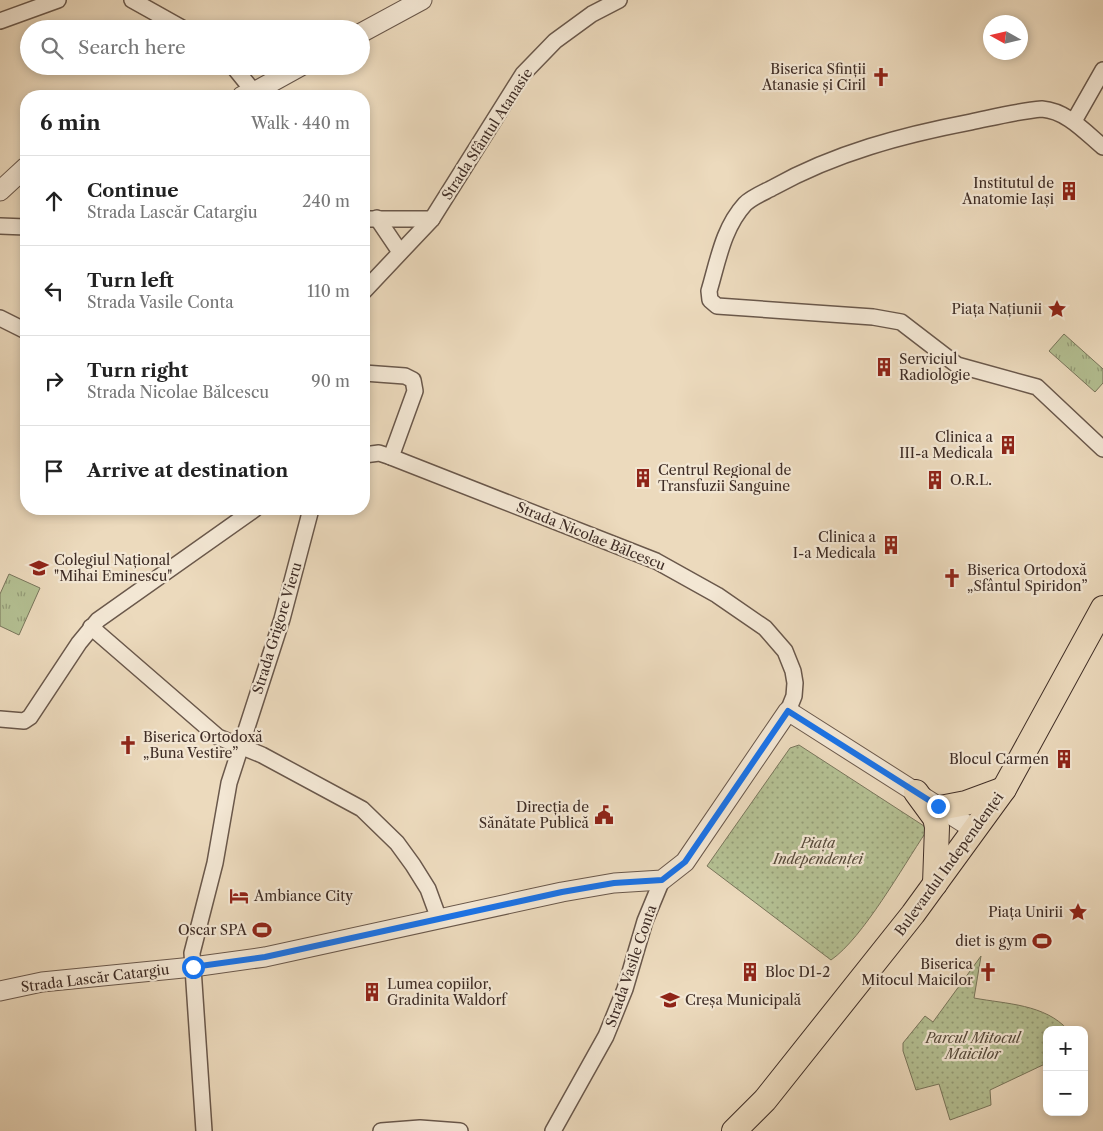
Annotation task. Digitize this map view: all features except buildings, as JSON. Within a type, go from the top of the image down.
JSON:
[{"type":"main road","name":"Bulevardul Independenței","points":[[739,1130],[765,1100],[935,884],[1004,789],[1103,608]]},
{"type":"main road","points":[[940,808],[966,803],[1004,789]]},
{"type":"main road","points":[[916,792],[935,818],[938,827],[935,884]]},
{"type":"street","points":[[0,21],[58,0]]},
{"type":"street","points":[[132,0],[168,20]]},
{"type":"street","points":[[370,28],[422,0]]},
{"type":"street","name":"Strada Sfântul Atanasie","points":[[370,284],[432,219],[523,74],[555,41],[592,14],[619,0]]},
{"type":"street","points":[[1074,121],[1103,70]]},
{"type":"street","points":[[238,75],[246,90]]},
{"type":"street","points":[[256,90],[284,75]]},
{"type":"street","points":[[1103,147],[1074,121],[1049,110],[1030,110],[920,133],[884,142],[840,157],[794,176],[749,201],[733,220],[725,236],[709,291],[710,300],[717,306],[764,311],[873,317],[902,322],[957,365],[1037,387],[1103,450]]},
{"type":"street","points":[[0,191],[20,172]]},
{"type":"street","points":[[370,218],[432,219]]},
{"type":"street","points":[[370,218],[400,252]]},
{"type":"street","points":[[0,226],[20,227]]},
{"type":"street","points":[[0,318],[20,329]]},
{"type":"street","points":[[370,373],[405,376],[414,380],[415,391],[391,457]]},
{"type":"street","name":"Strada Nicolae Bălcescu","points":[[370,454],[379,453],[391,457],[656,561],[717,595],[765,628],[785,651],[793,671],[795,683],[794,696],[788,711]]},
{"type":"street","points":[[0,719],[24,721],[30,717],[91,627],[247,515]]},
{"type":"street","name":"Strada Grigore Vieru","points":[[204,1131],[192,953],[215,863],[229,783],[282,619],[309,515]]},
{"type":"street","points":[[91,627],[218,737],[262,755],[362,809],[397,842],[428,889],[439,919]]},
{"type":"street","points":[[788,711],[975,830]]},
{"type":"street","name":"Strada Vasile Conta","points":[[554,1131],[606,1036],[625,989],[644,921],[662,880],[685,862],[788,711]]},
{"type":"street","name":"Strada Lascăr Catargiu","points":[[0,991],[42,982],[193,967],[265,957],[597,886],[662,880]]},
{"type":"street","points":[[381,1131],[420,1128],[460,1131]]},
{"type":"green space","points":[[1064,334],[1103,369],[1103,383],[1095,392],[1049,351]]},
{"type":"green space","points":[[9,574],[40,588],[19,635],[0,626],[0,594]]},
{"type":"green space","name":"Piața Independenței","points":[[799,745],[924,826],[926,832],[869,919],[856,936],[831,960],[707,866],[790,748]]},
{"type":"green space","name":"Parcul Mitocul Maicilor","points":[[981,956],[974,998],[1037,1010],[1059,1021],[1064,1026],[1043,1026],[1043,1065],[990,1090],[991,1105],[950,1120],[939,1084],[916,1090],[903,1051],[903,1043],[925,1016],[933,1022]]},
{"type":"place","name":"Biserica Sfinții Atanasie și Ciril","points":[[881,77]]},
{"type":"place","name":"Institutul de Anatomie Iași","points":[[1069,191]]},
{"type":"place","name":"Piața Națiunii","points":[[1057,309]]},
{"type":"place","name":"Serviciul Radiologie","points":[[884,367]]},
{"type":"place","name":"Clinica a III-a Medicala","points":[[1008,445]]},
{"type":"place","name":"Centrul Regional de Transfuzii Sanguine","points":[[643,478]]},
{"type":"place","name":"O.R.L.","points":[[935,480]]},
{"type":"place","name":"Clinica a I-a Medicala","points":[[891,545]]},
{"type":"place","name":"Colegiul Național \"Mihai Eminescu\"","points":[[39,568]]},
{"type":"place","name":"Biserica Ortodoxă „Sfântul Spiridon”","points":[[952,578]]},
{"type":"place","name":"Biserica Ortodoxă „Buna Vestire”","points":[[128,745]]},
{"type":"place","name":"Blocul Carmen","points":[[1064,759]]},
{"type":"place","name":"Direcția de Sănătate Publică","points":[[604,815]]},
{"type":"place","name":"Ambiance City","points":[[239,896]]},
{"type":"place","name":"Piața Unirii","points":[[1078,912]]},
{"type":"place","name":"Oscar SPA","points":[[262,930]]},
{"type":"place","name":"diet is gym","points":[[1042,941]]},
{"type":"place","name":"Bloc D1-2","points":[[750,972]]},
{"type":"place","name":"Biserica Mitocul Maicilor","points":[[988,972]]},
{"type":"place","name":"Lumea copiilor, Gradinita Waldorf","points":[[372,992]]},
{"type":"place","name":"Creșa Municipală","points":[[670,1000]]},
{"type":"route","points":[[193,967],[265,957],[562,892],[614,883],[662,880],[685,862],[788,711],[938,806]]}]
